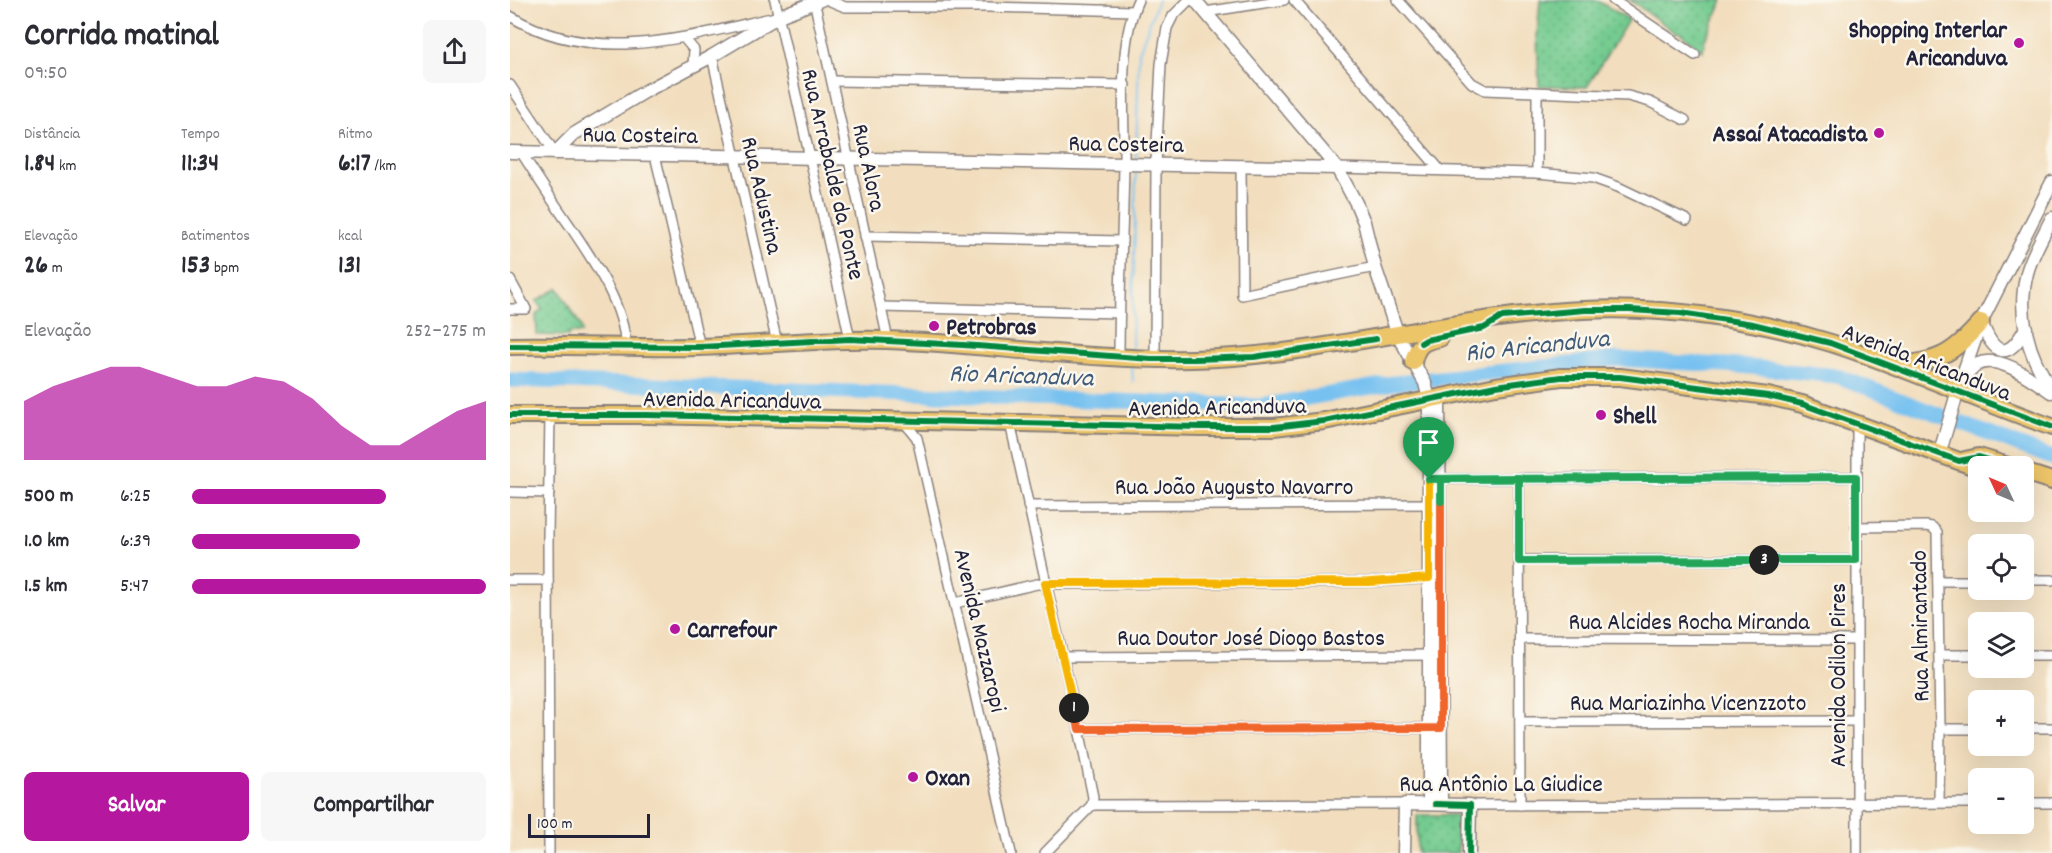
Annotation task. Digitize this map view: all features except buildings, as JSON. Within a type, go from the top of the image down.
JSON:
[{"type":"highway","name":"Avenida Aricanduva","points":[[510,346],[700,347],[850,339],[1153,359],[1254,357],[1409,347],[1502,317],[1585,310],[1680,313],[1753,324],[1830,343],[2052,427]]},
{"type":"highway","points":[[1409,347],[1426,340],[1484,328],[1502,317]]},
{"type":"highway","points":[[1892,365],[1932,360],[1948,353],[1964,342],[1981,322]]},
{"type":"highway","name":"Avenida Aricanduva","points":[[510,415],[647,415],[1200,428],[1274,427],[1324,421],[1431,393],[1562,377],[1620,377],[1768,396],[1802,405],[1968,464]]},
{"type":"highway","points":[[1959,461],[1968,459]]},
{"type":"highway","points":[[2034,475],[2052,481]]},
{"type":"highway","points":[[2034,485],[2052,491]]},
{"type":"street","name":"Rua Arrabalde da Ponte","points":[[775,0],[850,339]]},
{"type":"street","points":[[828,0],[845,7],[988,7],[1133,11]]},
{"type":"street","points":[[1121,357],[1119,313],[1122,241],[1129,165],[1125,85],[1126,43],[1133,11],[1138,0]]},
{"type":"street","points":[[1153,359],[1153,164],[1161,64],[1166,34],[1173,16],[1189,0]]},
{"type":"street","points":[[1195,0],[1337,168],[1364,222],[1375,267],[1431,393],[1435,479],[1435,804]]},
{"type":"street","points":[[1205,12],[1284,0]]},
{"type":"street","points":[[1294,0],[1440,170]]},
{"type":"street","points":[[1398,0],[1472,83],[1485,90],[1628,96],[1650,102],[1684,120]]},
{"type":"street","points":[[1613,0],[1695,55]]},
{"type":"street","points":[[510,16],[537,29],[585,43],[634,45],[684,38],[779,16],[817,1]]},
{"type":"street","name":"Rua Alora","points":[[817,1],[847,159],[888,340]]},
{"type":"street","points":[[510,85],[555,153],[574,134],[779,16]]},
{"type":"street","points":[[684,38],[693,50],[693,66]]},
{"type":"street","name":"Rua Adustina","points":[[712,56],[777,343]]},
{"type":"street","points":[[831,81],[1125,85]]},
{"type":"street","points":[[1537,93],[1537,173]]},
{"type":"street","points":[[515,152],[606,284],[621,319],[626,347]]},
{"type":"street","name":"Rua Costeira","points":[[515,152],[1129,165],[1241,165],[1537,173],[1593,178],[1618,187],[1687,220]]},
{"type":"street","points":[[655,155],[700,347]]},
{"type":"street","points":[[1241,165],[1241,294],[1246,296],[1375,267]]},
{"type":"street","points":[[1939,455],[1981,322],[2052,182]]},
{"type":"street","points":[[2052,218],[2035,251],[2027,274],[2024,308],[2026,328],[2036,363],[2052,390]]},
{"type":"street","points":[[865,236],[1122,241]]},
{"type":"street","points":[[510,280],[526,309],[510,309]]},
{"type":"street","points":[[881,307],[1119,313]]},
{"type":"street","points":[[1981,322],[1990,342],[1995,347],[2004,350],[2017,344],[2026,328]]},
{"type":"street","points":[[1958,391],[1979,364],[1992,362],[2010,367],[2052,390]]},
{"type":"street","points":[[549,853],[550,416]]},
{"type":"street","name":"Avenida Mazzaropi","points":[[902,421],[917,438],[1011,853]]},
{"type":"street","points":[[1010,423],[1093,797],[1092,805],[1045,853]]},
{"type":"street","name":"Avenida Odilon Pires","points":[[1857,424],[1857,853]]},
{"type":"street","points":[[1435,479],[1856,477]]},
{"type":"street","points":[[1519,478],[1520,805]]},
{"type":"street","points":[[510,492],[549,493]]},
{"type":"street","name":"Rua João Augusto Navarro","points":[[1028,506],[1435,504]]},
{"type":"street","name":"Rua Almirantado","points":[[1856,527],[1926,526],[1932,527],[1937,532],[1939,802]]},
{"type":"street","points":[[1519,561],[1856,560]]},
{"type":"street","points":[[955,603],[1045,583],[1370,582],[1435,578]]},
{"type":"street","points":[[510,580],[548,580]]},
{"type":"street","points":[[2034,580],[2052,580]]},
{"type":"street","points":[[1938,581],[1968,581]]},
{"type":"street","name":"Rua Alcides Rocha Miranda","points":[[1521,639],[1857,640]]},
{"type":"street","name":"Rua Doutor José Diogo Bastos","points":[[1062,657],[1435,655]]},
{"type":"street","points":[[1939,655],[1968,655]]},
{"type":"street","points":[[2034,655],[2052,655]]},
{"type":"street","name":"Rua Mariazinha Vicenzzoto","points":[[1520,722],[1856,721]]},
{"type":"street","points":[[1079,729],[1435,728]]},
{"type":"street","points":[[2034,729],[2052,728]]},
{"type":"street","points":[[1940,729],[1968,729]]},
{"type":"street","name":"Rua Antônio La Giudice","points":[[1092,805],[1968,802]]},
{"type":"street","points":[[2034,803],[2052,803]]},
{"type":"street","points":[[1404,853],[1405,804]]},
{"type":"street","points":[[1469,853],[1470,805]]},
{"type":"green space","points":[[1540,0],[1596,0],[1629,19],[1587,87],[1539,86],[1537,34]]},
{"type":"green space","points":[[1630,0],[1723,0],[1704,42],[1703,51],[1679,32],[1676,33]]},
{"type":"green space","points":[[558,288],[581,326],[582,333],[569,333],[568,336],[537,335],[536,315],[542,309],[536,301]]},
{"type":"green space","points":[[1417,815],[1458,815],[1458,853],[1417,853]]},
{"type":"waterway","points":[[1136,158],[1139,52],[1158,0]]},
{"type":"waterway","points":[[1132,350],[1136,167]]},
{"type":"waterway","name":"Rio Aricanduva","points":[[510,380],[1261,406],[1394,383],[1616,359],[1740,366],[1837,376],[2052,458]]},
{"type":"waterway","points":[[1132,365],[1133,383]]},
{"type":"cycle path","points":[[1421,343],[1484,328],[1502,317],[1585,310],[1680,313],[1753,324],[1830,343],[2052,427]]},
{"type":"cycle path","points":[[510,346],[700,347],[850,339],[1151,359],[1195,359],[1254,357],[1376,339]]},
{"type":"cycle path","points":[[510,415],[647,415],[1274,427],[1324,421],[1496,386],[1561,377],[1620,377],[1768,396],[1802,404],[1959,461],[1968,459]]},
{"type":"cycle path","points":[[1435,804],[1470,805],[1469,853]]},
{"type":"place","name":"Shopping Interlar Aricanduva","points":[[2019,43]]},
{"type":"place","name":"Assaí Atacadista","points":[[1879,133]]},
{"type":"place","name":"Petrobras","points":[[934,326]]},
{"type":"place","name":"Shell","points":[[1601,415]]},
{"type":"place","name":"Carrefour","points":[[675,629]]},
{"type":"place","name":"Oxan","points":[[913,777]]},
{"type":"route","points":[[1429,479],[1429,578],[1370,582],[1045,583],[1079,729],[1441,728],[1441,479],[1532,478],[1856,477],[1856,560],[1519,561],[1519,478],[1429,479]]}]
